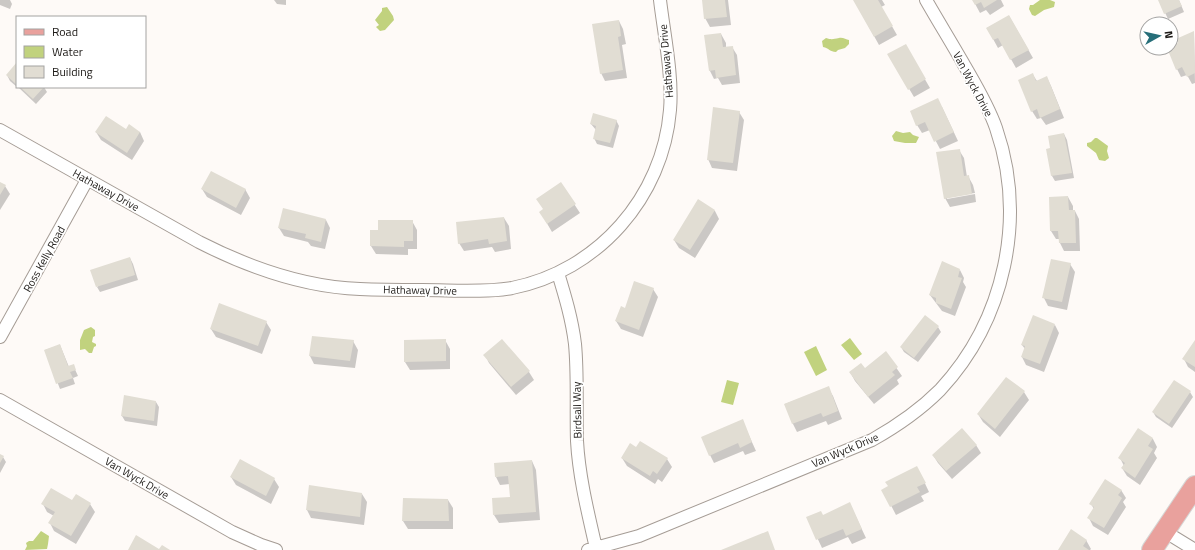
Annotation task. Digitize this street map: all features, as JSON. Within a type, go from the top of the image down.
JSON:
[{"type":"main road","points":[[1152,550],[1195,486]]},
{"type":"street","name":"Hathaway Drive","points":[[0,130],[199,242],[227,256],[282,276],[320,285],[359,290],[488,291],[512,288],[535,282],[558,273],[584,258],[606,241],[625,222],[649,185],[658,163],[666,136],[670,102],[670,86],[660,0]]},
{"type":"street","name":"Van Wyck Drive","points":[[592,549],[639,536],[872,440],[895,427],[920,408],[940,390],[960,366],[977,339],[991,311],[1006,260],[1010,233],[1008,180],[996,127],[985,102],[926,0]]},
{"type":"street","name":"Ross Kelly Road","points":[[0,338],[87,180]]},
{"type":"street","name":"Birdsall Way","points":[[558,273],[569,310],[574,342],[578,441],[581,474],[592,549]]},
{"type":"street","name":"Van Wyck Drive","points":[[0,400],[232,532],[276,550]]},
{"type":"street","points":[[1164,531],[1195,550]]},
{"type":"water","points":[[1040,0],[1050,0],[1055,2],[1054,7],[1044,10],[1035,16],[1032,15],[1029,9],[1030,5],[1033,5]]},
{"type":"water","points":[[387,7],[394,20],[385,30],[380,31],[376,27],[379,25],[375,20],[382,11],[382,8]]},
{"type":"water","points":[[826,38],[843,38],[849,40],[849,44],[845,48],[834,52],[823,47],[822,41]]},
{"type":"water","points":[[896,131],[903,133],[910,132],[919,137],[916,143],[894,141],[892,136]]},
{"type":"water","points":[[1095,138],[1108,146],[1107,151],[1109,158],[1105,161],[1099,160],[1096,153],[1087,146],[1087,143],[1091,142]]},
{"type":"water","points":[[91,327],[95,330],[95,336],[93,337],[92,342],[96,344],[96,346],[94,347],[92,353],[89,353],[85,349],[80,350],[80,340],[84,330]]},
{"type":"water","points":[[850,338],[862,354],[854,360],[841,345]]},
{"type":"water","points":[[816,346],[827,370],[816,376],[804,352]]},
{"type":"water","points":[[727,380],[739,383],[733,405],[721,402]]},
{"type":"water","points":[[41,531],[49,536],[47,549],[25,550],[27,546],[26,543],[33,541]]},
{"type":"building","points":[[702,0],[725,0],[727,17],[704,19]]},
{"type":"building","points":[[853,0],[878,0],[893,26],[874,37]]},
{"type":"building","points":[[972,0],[997,0],[984,8],[981,2],[975,5]]},
{"type":"building","points":[[1158,0],[1179,0],[1182,6],[1164,14]]},
{"type":"building","points":[[1009,15],[1029,50],[1010,60],[998,38],[993,40],[986,28]]},
{"type":"building","points":[[619,20],[621,36],[618,37],[623,70],[600,74],[592,24]]},
{"type":"building","points":[[1194,31],[1195,73],[1187,77],[1182,67],[1176,70],[1170,56],[1179,56],[1179,38]]},
{"type":"building","points":[[721,33],[723,47],[733,46],[736,75],[716,78],[715,70],[709,71],[704,35]]},
{"type":"building","points":[[906,44],[926,79],[908,90],[887,54]]},
{"type":"building","points":[[16,63],[16,84],[6,75]]},
{"type":"building","points":[[1033,73],[1036,81],[1047,76],[1060,109],[1040,118],[1037,109],[1031,112],[1018,80]]},
{"type":"building","points":[[21,88],[43,88],[33,99]]},
{"type":"building","points":[[938,98],[954,132],[934,142],[925,122],[916,126],[910,111]]},
{"type":"building","points":[[713,107],[740,111],[733,163],[707,160]]},
{"type":"building","points":[[593,113],[617,120],[610,143],[593,139],[596,126],[590,124]]},
{"type":"building","points":[[106,116],[126,129],[129,124],[140,132],[127,153],[95,132]]},
{"type":"building","points":[[1064,133],[1072,173],[1051,176],[1046,149],[1050,148],[1048,136]]},
{"type":"building","points":[[960,149],[964,176],[969,175],[972,194],[944,199],[936,152]]},
{"type":"building","points":[[211,171],[246,189],[236,208],[201,189]]},
{"type":"building","points":[[0,182],[6,185],[0,195]]},
{"type":"building","points":[[561,182],[576,204],[547,224],[539,212],[543,209],[536,199]]},
{"type":"building","points":[[1068,196],[1069,210],[1075,210],[1076,243],[1059,243],[1058,231],[1050,231],[1049,197]]},
{"type":"building","points":[[698,199],[715,210],[690,250],[673,240]]},
{"type":"building","points":[[283,208],[326,219],[321,242],[305,238],[306,234],[278,228]]},
{"type":"building","points":[[504,217],[507,241],[489,244],[488,239],[458,244],[456,222]]},
{"type":"building","points":[[378,220],[413,220],[413,241],[404,241],[404,247],[370,246],[370,230],[378,230]]},
{"type":"building","points":[[130,257],[135,275],[96,287],[90,270]]},
{"type":"building","points":[[1051,259],[1071,263],[1062,302],[1042,298]]},
{"type":"building","points":[[942,261],[960,269],[958,277],[962,278],[951,309],[936,303],[936,298],[929,295]]},
{"type":"building","points":[[634,281],[654,288],[639,330],[615,321],[621,306],[625,308]]},
{"type":"building","points":[[219,303],[267,321],[258,346],[210,329]]},
{"type":"building","points":[[925,315],[939,326],[914,358],[900,347]]},
{"type":"building","points":[[1033,315],[1055,324],[1040,364],[1021,357],[1025,346],[1021,345]]},
{"type":"building","points":[[312,336],[354,340],[350,361],[309,356]]},
{"type":"building","points":[[446,339],[446,361],[404,362],[404,340]]},
{"type":"building","points":[[502,339],[530,371],[511,387],[483,355]]},
{"type":"building","points":[[1195,340],[1195,367],[1182,359]]},
{"type":"building","points":[[60,344],[68,366],[74,364],[76,370],[70,372],[73,378],[56,384],[44,350]]},
{"type":"building","points":[[886,351],[898,367],[892,372],[895,375],[868,397],[849,372],[861,363],[865,368]]},
{"type":"building","points":[[1006,377],[1025,391],[995,429],[977,414]]},
{"type":"building","points":[[1174,380],[1191,391],[1169,424],[1152,412]]},
{"type":"building","points":[[829,386],[838,411],[823,417],[821,413],[792,424],[784,404]]},
{"type":"building","points":[[124,395],[156,401],[154,421],[121,416]]},
{"type":"building","points":[[743,419],[752,442],[740,448],[738,443],[709,456],[701,437]]},
{"type":"building","points":[[962,428],[977,445],[946,471],[932,455]]},
{"type":"building","points":[[1138,428],[1153,438],[1148,446],[1153,449],[1135,478],[1121,468],[1125,463],[1118,458]]},
{"type":"building","points":[[640,441],[668,458],[657,474],[653,471],[650,476],[621,458],[630,443],[636,447]]},
{"type":"building","points":[[0,454],[4,456],[0,463]]},
{"type":"building","points":[[240,459],[275,478],[266,496],[230,477]]},
{"type":"building","points":[[532,460],[536,512],[493,515],[492,498],[510,497],[508,476],[495,477],[494,463]]},
{"type":"building","points":[[917,466],[926,483],[917,487],[920,492],[890,507],[881,490],[888,486],[885,482]]},
{"type":"building","points":[[1105,479],[1122,490],[1118,495],[1122,498],[1104,528],[1087,518],[1094,507],[1089,504]]},
{"type":"building","points":[[309,485],[362,493],[360,517],[306,510]]},
{"type":"building","points":[[51,488],[72,500],[76,494],[91,503],[71,536],[48,523],[55,512],[41,504]]},
{"type":"building","points":[[403,498],[448,499],[449,521],[402,521]]},
{"type":"building","points":[[850,502],[862,529],[846,536],[843,529],[816,540],[806,517],[821,511],[823,515]]},
{"type":"building","points":[[1071,529],[1087,540],[1083,546],[1089,550],[1058,550]]},
{"type":"building","points":[[768,531],[775,550],[721,550]]},
{"type":"building","points":[[136,535],[159,549],[162,545],[170,550],[128,550]]}]
